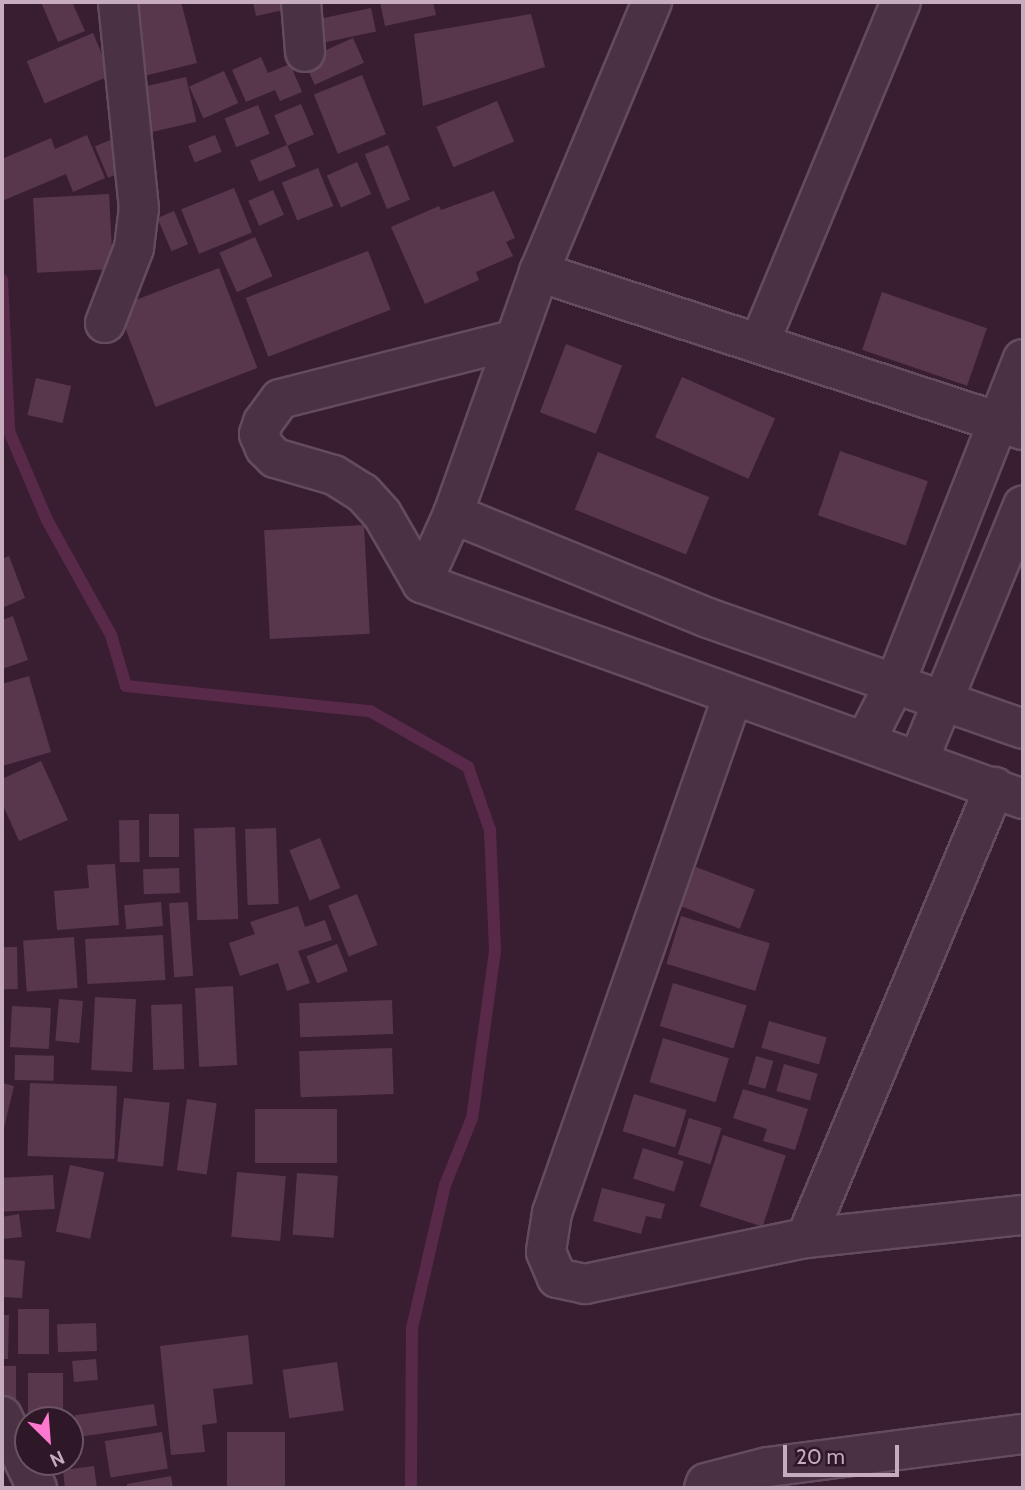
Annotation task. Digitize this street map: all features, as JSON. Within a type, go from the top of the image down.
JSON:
[{"type":"street","points":[[105,323],[134,248],[139,209],[118,2]]},
{"type":"street","points":[[301,2],[305,52]]},
{"type":"street","points":[[422,583],[453,514],[538,272],[652,2]]},
{"type":"street","points":[[760,342],[901,2]]},
{"type":"street","points":[[538,272],[1011,425]]},
{"type":"street","points":[[513,340],[303,390],[280,399],[263,422],[259,434],[275,458],[334,475],[363,493],[382,514],[422,583],[732,698],[866,740],[1009,793],[806,1238]]},
{"type":"street","points":[[866,740],[896,681],[1011,425],[1023,359]]},
{"type":"street","points":[[919,759],[1023,506]]},
{"type":"street","points":[[453,514],[708,618],[896,681],[1023,729]]},
{"type":"street","points":[[732,698],[552,1213],[547,1252],[557,1278],[585,1284],[806,1238],[1023,1215]]},
{"type":"street","points":[[2,1416],[37,1488]]},
{"type":"street","points":[[710,1486],[768,1467],[1023,1434]]},
{"type":"building","points":[[41,2],[72,2],[85,31],[58,42]]},
{"type":"building","points":[[121,2],[181,2],[197,63],[132,79]]},
{"type":"building","points":[[253,2],[292,2],[293,8],[256,16]]},
{"type":"building","points":[[380,2],[433,2],[436,15],[385,26]]},
{"type":"building","points":[[371,8],[376,31],[313,45],[308,21]]},
{"type":"building","points":[[531,14],[545,67],[423,106],[414,34]]},
{"type":"building","points":[[93,33],[111,75],[45,103],[27,61]]},
{"type":"building","points":[[353,38],[364,63],[315,85],[304,60]]},
{"type":"building","points":[[261,57],[268,73],[290,64],[302,92],[280,101],[275,90],[246,102],[232,70]]},
{"type":"building","points":[[224,71],[238,103],[204,118],[189,86]]},
{"type":"building","points":[[362,75],[386,134],[338,154],[314,94]]},
{"type":"building","points":[[186,77],[196,122],[140,135],[129,90]]},
{"type":"building","points":[[497,101],[514,142],[453,167],[436,127]]},
{"type":"building","points":[[301,104],[314,134],[287,146],[274,115]]},
{"type":"building","points":[[258,105],[270,134],[236,147],[225,118]]},
{"type":"building","points":[[87,135],[105,178],[73,192],[66,174],[2,201],[2,159],[51,138],[55,149]]},
{"type":"building","points":[[215,135],[222,152],[195,163],[188,146]]},
{"type":"building","points":[[117,137],[130,168],[108,178],[95,146]]},
{"type":"building","points":[[287,145],[296,166],[259,182],[250,161]]},
{"type":"building","points":[[388,145],[410,200],[387,209],[365,154]]},
{"type":"building","points":[[357,162],[371,194],[341,207],[327,175]]},
{"type":"building","points":[[318,168],[333,206],[297,221],[282,183]]},
{"type":"building","points":[[234,188],[252,233],[199,254],[181,209]]},
{"type":"building","points":[[273,190],[284,215],[259,226],[248,201]]},
{"type":"building","points":[[494,191],[515,238],[506,242],[513,256],[476,272],[479,280],[425,304],[391,227],[439,206],[441,210]]},
{"type":"building","points":[[109,194],[113,269],[37,273],[33,198]]},
{"type":"building","points":[[174,211],[188,244],[171,251],[157,218]]},
{"type":"building","points":[[255,237],[272,276],[237,292],[219,253]]},
{"type":"building","points":[[368,251],[391,310],[268,357],[246,298]]},
{"type":"building","points":[[219,268],[257,368],[156,407],[117,307]]},
{"type":"building","points":[[882,292],[987,328],[967,386],[862,350]]},
{"type":"building","points":[[566,344],[622,366],[596,434],[540,412]]},
{"type":"building","points":[[682,377],[775,418],[748,479],[655,437]]},
{"type":"building","points":[[36,378],[71,386],[63,423],[27,415]]},
{"type":"building","points":[[840,451],[928,481],[906,546],[818,515]]},
{"type":"building","points":[[598,452],[709,497],[686,554],[575,509]]},
{"type":"building","points":[[364,525],[370,634],[270,639],[264,530]]},
{"type":"building","points":[[9,556],[25,598],[2,608],[2,559]]},
{"type":"building","points":[[13,616],[28,660],[2,669],[2,620]]},
{"type":"building","points":[[29,676],[51,752],[2,766],[2,684]]},
{"type":"building","points":[[41,761],[68,820],[19,841],[2,803],[2,779]]},
{"type":"building","points":[[149,814],[179,814],[179,857],[149,857]]},
{"type":"building","points":[[119,820],[139,820],[140,862],[120,862]]},
{"type":"building","points":[[235,827],[238,919],[197,920],[194,828]]},
{"type":"building","points":[[276,828],[279,904],[248,905],[245,829]]},
{"type":"building","points":[[320,838],[340,888],[310,900],[289,850]]},
{"type":"building","points":[[115,864],[119,925],[57,930],[54,891],[89,888],[87,865]]},
{"type":"building","points":[[696,867],[755,890],[740,929],[681,906]]},
{"type":"building","points":[[179,868],[180,893],[144,894],[143,869]]},
{"type":"building","points":[[357,894],[378,945],[349,957],[328,906]]},
{"type":"building","points":[[161,902],[163,926],[126,929],[124,905]]},
{"type":"building","points":[[188,902],[193,976],[174,977],[169,903]]},
{"type":"building","points":[[298,906],[305,927],[325,920],[332,940],[298,951],[310,983],[287,991],[278,963],[240,976],[229,943],[255,934],[250,922]]},
{"type":"building","points":[[681,916],[770,943],[755,991],[666,964]]},
{"type":"building","points":[[163,935],[165,980],[87,984],[85,939]]},
{"type":"building","points":[[74,937],[78,988],[27,991],[23,941]]},
{"type":"building","points":[[337,944],[348,971],[317,983],[306,956]]},
{"type":"building","points":[[2,947],[17,947],[18,989],[3,989]]},
{"type":"building","points":[[673,983],[747,1006],[733,1049],[660,1026]]},
{"type":"building","points":[[233,986],[237,1065],[199,1067],[195,988]]},
{"type":"building","points":[[95,997],[136,999],[132,1072],[91,1070]]},
{"type":"building","points":[[59,999],[83,1001],[79,1043],[55,1041]]},
{"type":"building","points":[[392,1000],[393,1034],[300,1037],[299,1003]]},
{"type":"building","points":[[182,1004],[184,1069],[153,1070],[151,1005]]},
{"type":"building","points":[[12,1006],[51,1008],[49,1049],[10,1047]]},
{"type":"building","points":[[769,1021],[827,1038],[819,1064],[761,1048]]},
{"type":"building","points":[[663,1038],[729,1058],[716,1102],[650,1082]]},
{"type":"building","points":[[392,1048],[394,1094],[301,1097],[299,1051]]},
{"type":"building","points":[[15,1055],[54,1056],[54,1081],[15,1080]]},
{"type":"building","points":[[756,1056],[773,1061],[765,1089],[748,1084]]},
{"type":"building","points":[[784,1064],[818,1074],[810,1101],[776,1091]]},
{"type":"building","points":[[2,1083],[14,1086],[3,1132],[2,1132]]},
{"type":"building","points":[[30,1083],[117,1086],[114,1159],[27,1156]]},
{"type":"building","points":[[743,1089],[808,1109],[795,1150],[763,1141],[767,1129],[733,1118]]},
{"type":"building","points":[[634,1094],[687,1110],[675,1147],[623,1131]]},
{"type":"building","points":[[124,1098],[170,1103],[163,1166],[117,1162]]},
{"type":"building","points":[[187,1099],[217,1103],[207,1174],[177,1170]]},
{"type":"building","points":[[255,1109],[337,1109],[337,1163],[255,1163]]},
{"type":"building","points":[[689,1118],[722,1128],[710,1164],[678,1154]]},
{"type":"building","points":[[723,1135],[786,1155],[763,1227],[700,1206]]},
{"type":"building","points":[[643,1148],[684,1161],[674,1192],[633,1178]]},
{"type":"building","points":[[70,1165],[104,1172],[90,1239],[56,1232]]},
{"type":"building","points":[[237,1172],[286,1176],[280,1241],[231,1237]]},
{"type":"building","points":[[297,1173],[338,1176],[334,1238],[293,1235]]},
{"type":"building","points":[[53,1175],[55,1209],[4,1212],[2,1178]]},
{"type":"building","points":[[602,1188],[665,1204],[661,1219],[646,1216],[641,1234],[593,1221]]},
{"type":"building","points":[[19,1214],[22,1237],[2,1239],[2,1217]]},
{"type":"building","points":[[2,1259],[25,1261],[22,1298],[2,1297]]},
{"type":"building","points":[[18,1309],[49,1309],[49,1354],[18,1354]]},
{"type":"building","points":[[2,1315],[9,1315],[8,1359],[2,1359]]},
{"type":"building","points":[[96,1323],[97,1351],[58,1352],[57,1324]]},
{"type":"building","points":[[248,1335],[253,1384],[213,1389],[217,1423],[202,1425],[205,1452],[171,1455],[160,1346]]},
{"type":"building","points":[[96,1359],[98,1380],[74,1382],[72,1361]]},
{"type":"building","points":[[337,1362],[344,1411],[289,1418],[283,1370]]},
{"type":"building","points":[[2,1366],[16,1366],[16,1405],[2,1405]]},
{"type":"building","points":[[28,1373],[63,1373],[63,1406],[28,1406]]},
{"type":"building","points":[[154,1404],[157,1426],[84,1436],[84,1414]]},
{"type":"building","points":[[162,1432],[168,1469],[111,1478],[105,1441]]},
{"type":"building","points":[[227,1432],[285,1432],[285,1488],[227,1488]]},
{"type":"building","points":[[94,1466],[97,1488],[65,1488],[64,1476],[84,1476],[84,1467]]},
{"type":"building","points":[[171,1476],[173,1488],[127,1488],[127,1484]]},
{"type":"waterway","points":[[2,280],[9,431],[47,520],[111,635],[126,686],[370,711],[468,767],[490,830],[495,951],[472,1118],[445,1185],[412,1328],[411,1488]]}]
